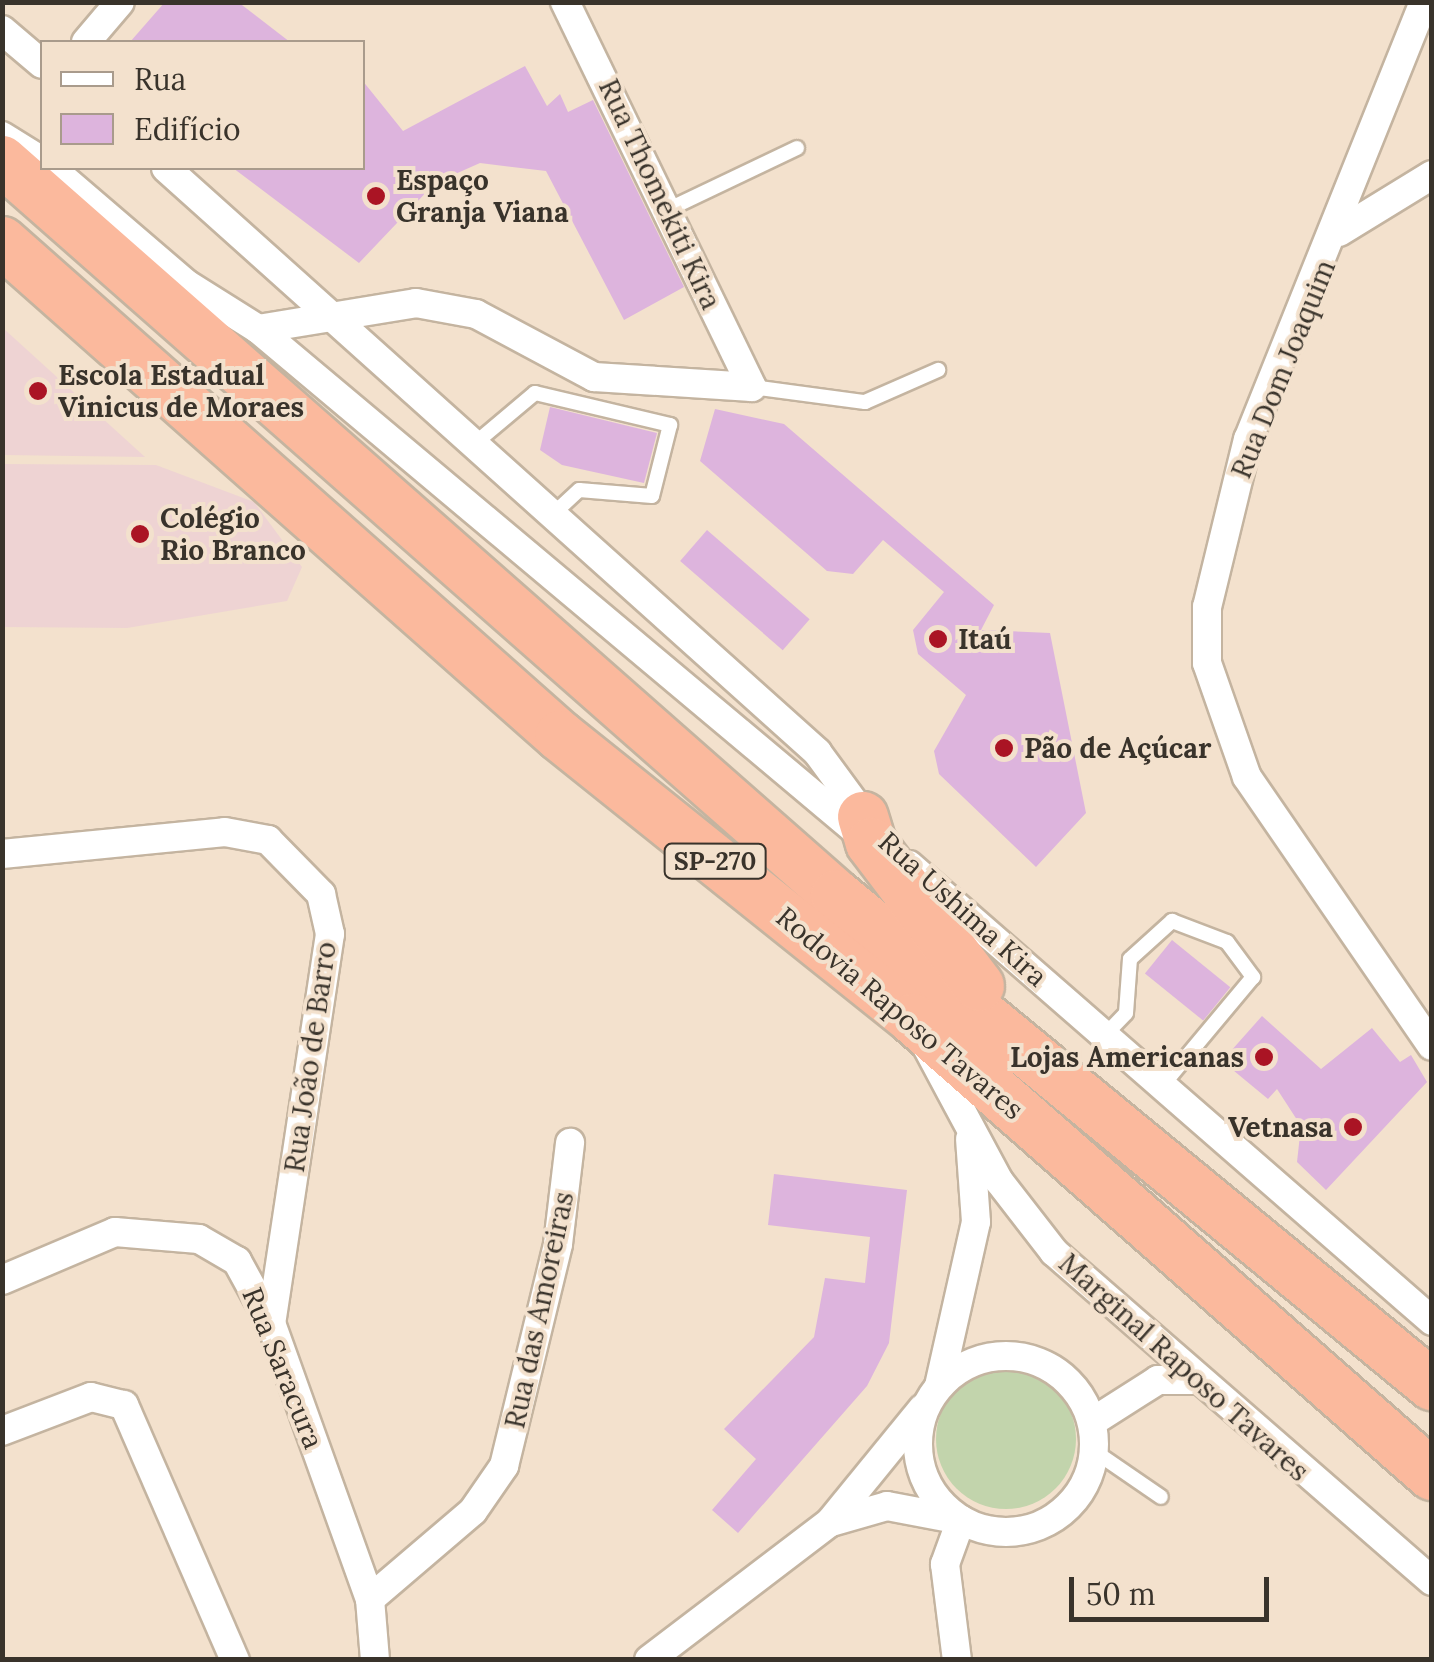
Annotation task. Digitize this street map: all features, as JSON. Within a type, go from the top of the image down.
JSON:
[{"type":"highway","name":"Rodovia Raposo Tavares","points":[[2,161],[328,457],[836,896],[1021,1042],[1432,1385]]},
{"type":"highway","name":"Rodovia Raposo Tavares","points":[[2,242],[560,736],[912,1019],[1432,1475]]},
{"type":"highway","points":[[867,830],[1021,1042]]},
{"type":"street","points":[[88,40],[120,2]]},
{"type":"street","name":"Rua Thomekiti Kira","points":[[566,2],[752,387]]},
{"type":"street","name":"Rua Dom Joaquim","points":[[1424,2],[1339,232],[1248,439],[1207,608],[1207,663],[1248,777],[1432,1046]]},
{"type":"street","points":[[2,30],[40,62]]},
{"type":"street","points":[[2,136],[40,160]]},
{"type":"street","points":[[53,170],[185,283],[258,329],[867,830]]},
{"type":"street","name":"Rua Ushima Kira","points":[[168,170],[338,316],[549,518],[817,752],[867,830],[1432,1321]]},
{"type":"street","points":[[1339,232],[1432,176]]},
{"type":"street","points":[[258,329],[338,316],[444,307],[476,314],[594,377],[752,387]]},
{"type":"street","name":"Rua João de Barro","points":[[2,854],[224,832],[268,840],[321,894],[330,934],[271,1323]]},
{"type":"street","name":"Marginal Raposo Tavares","points":[[912,1019],[970,1132],[1054,1252],[1192,1380],[1432,1582]]},
{"type":"street","points":[[961,1520],[931,1489],[918,1448],[936,1390],[976,1222],[970,1132]]},
{"type":"street","name":"Rua das Amoreiras","points":[[370,1599],[473,1511],[504,1466],[558,1244],[570,1142]]},
{"type":"street","name":"Rua Saracura","points":[[2,1280],[115,1232],[160,1230],[237,1261],[271,1323],[370,1599],[375,1660]]},
{"type":"street","points":[[648,1660],[830,1522],[936,1390],[978,1359],[1026,1357],[1068,1380],[1092,1422],[1094,1450],[1087,1480],[1047,1523],[1004,1532],[887,1506],[830,1522]]},
{"type":"street","points":[[1092,1422],[1158,1380],[1192,1380]]},
{"type":"street","points":[[2,1431],[91,1397],[124,1405],[235,1659],[224,1660]]},
{"type":"street","points":[[957,1660],[944,1564],[961,1520]]},
{"type":"lane","points":[[668,210],[797,148]]},
{"type":"lane","points":[[752,387],[865,402],[938,370]]},
{"type":"lane","points":[[472,445],[536,392],[670,424],[652,496],[580,490],[549,518]]},
{"type":"lane","points":[[1105,1036],[1126,1013],[1130,958],[1172,920],[1226,942],[1253,978],[1162,1086]]},
{"type":"lane","points":[[1094,1450],[1161,1498]]},
{"type":"shaded area","name":"Escola Estadual Vinicus de Moraes","points":[[3,328],[145,457],[3,455]]},
{"type":"shaded area","name":"Colégio Rio Branco","points":[[3,464],[156,465],[254,502],[302,567],[287,601],[127,628],[3,627]]},
{"type":"green space","points":[[1006,1369],[1033,1375],[1055,1390],[1070,1412],[1076,1439],[1070,1466],[1055,1488],[1033,1503],[1006,1509],[979,1503],[957,1488],[942,1466],[936,1439],[942,1412],[957,1390],[979,1375]]},
{"type":"building","points":[[165,2],[238,2],[287,40],[132,40]]},
{"type":"building","name":"Espaço Granja Viana","points":[[525,66],[547,106],[560,94],[568,112],[593,100],[684,287],[624,320],[546,171],[480,163],[435,183],[359,263],[236,170],[365,170],[365,84],[403,131]]},
{"type":"building","points":[[550,407],[657,433],[644,483],[562,465],[540,450]]},
{"type":"building","points":[[715,409],[784,424],[994,605],[981,630],[1050,633],[1086,813],[1036,867],[939,774],[934,751],[966,695],[918,654],[913,630],[944,592],[883,540],[853,574],[827,571],[700,461]]},
{"type":"building","points":[[707,530],[810,619],[783,650],[680,561]]},
{"type":"building","points":[[1172,940],[1230,987],[1203,1021],[1145,973]]},
{"type":"building","points":[[1262,1016],[1321,1069],[1372,1028],[1400,1062],[1411,1055],[1427,1082],[1326,1190],[1297,1162],[1301,1126],[1277,1089],[1268,1099],[1222,1061]]},
{"type":"building","points":[[774,1174],[907,1190],[889,1343],[867,1386],[738,1533],[712,1510],[756,1459],[724,1429],[814,1337],[825,1278],[865,1283],[870,1237],[768,1225]]},
{"type":"place","name":"Espaço Granja Viana","points":[[376,196]]},
{"type":"place","name":"Escola Estadual Vinicus de Moraes","points":[[38,391]]},
{"type":"place","name":"Colégio Rio Branco","points":[[140,534]]},
{"type":"place","name":"Itaú","points":[[938,639]]},
{"type":"place","name":"Pão de Açúcar","points":[[1004,748]]},
{"type":"place","name":"Lojas Americanas","points":[[1264,1057]]},
{"type":"place","name":"Vetnasa","points":[[1353,1127]]}]
